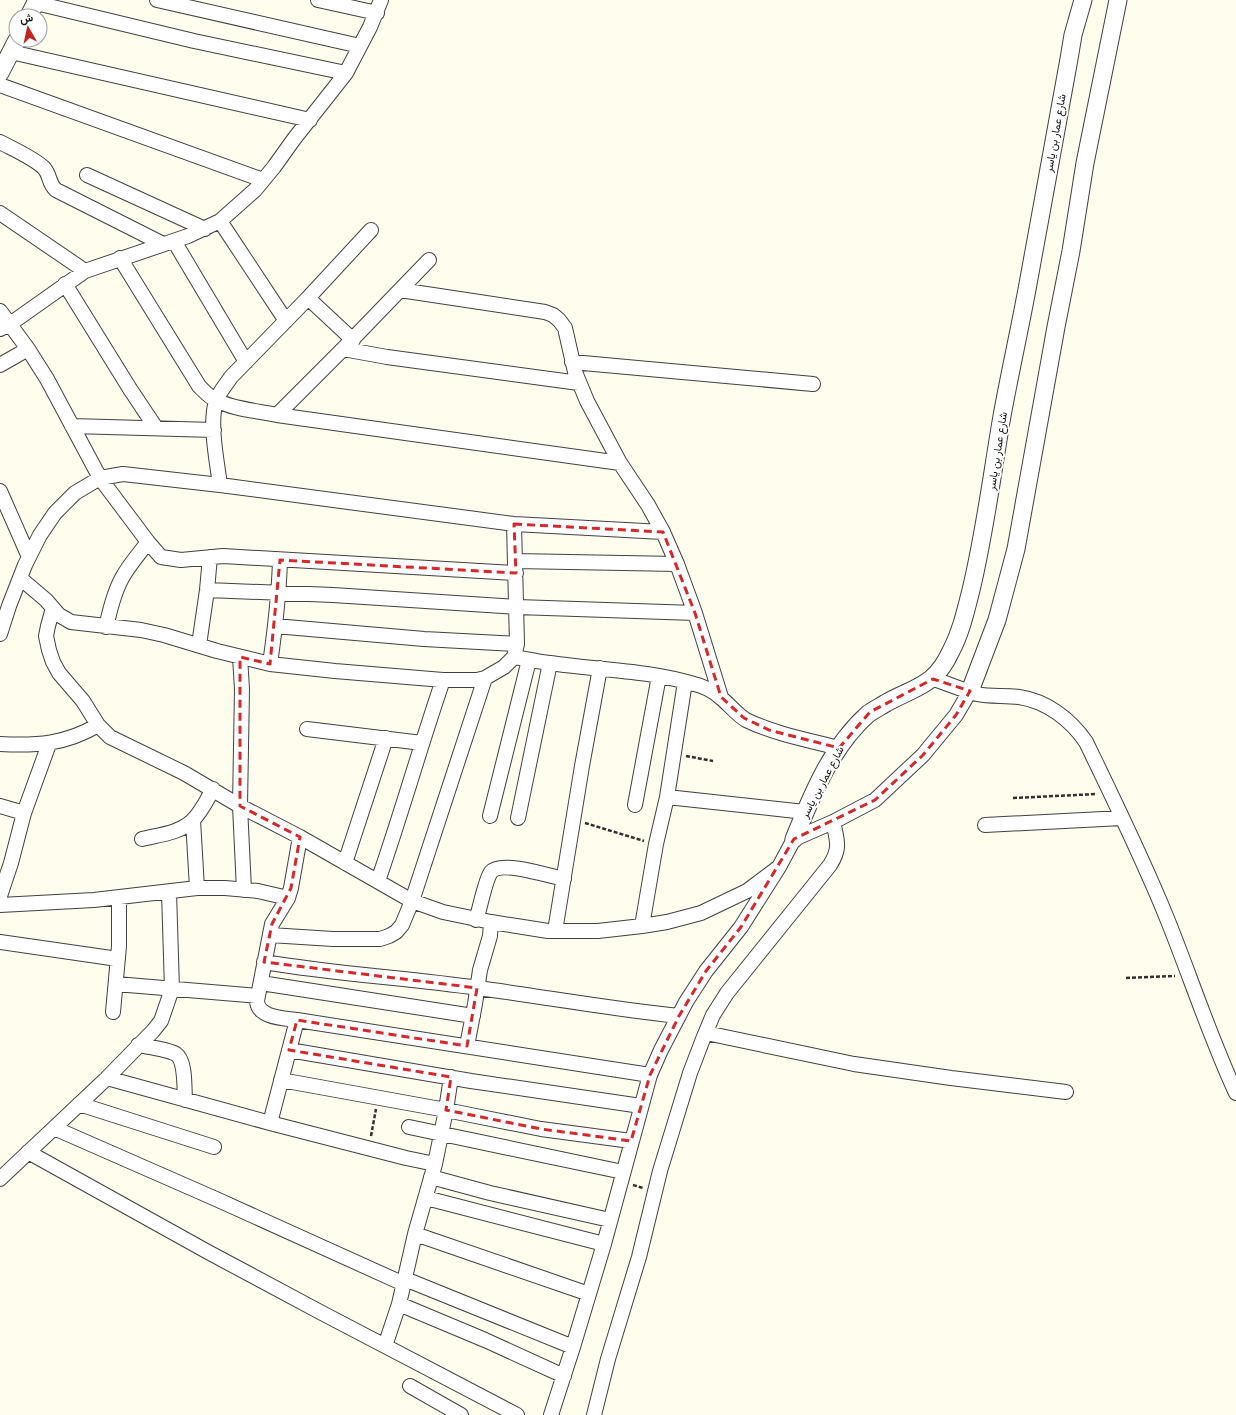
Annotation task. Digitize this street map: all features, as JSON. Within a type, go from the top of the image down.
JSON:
[{"type":"street","points":[[157,0],[360,46]]},
{"type":"street","points":[[5,326],[85,271],[205,230],[220,221],[254,190],[346,73],[379,6],[318,0]]},
{"type":"street","name":"شارع عمار بن ياسر","points":[[794,839],[818,784],[851,730],[870,712],[920,687],[940,681],[944,666],[953,649],[965,614],[980,553],[1002,417],[1028,285],[1057,119],[1073,35],[1083,0]]},
{"type":"street","points":[[551,1415],[604,1244],[650,1075],[679,1016],[706,971],[741,927],[779,867],[794,839],[833,822],[875,800],[923,755],[956,715],[997,620],[1016,549],[1071,251],[1085,163],[1118,0]]},
{"type":"street","points":[[34,6],[346,73]]},
{"type":"street","points":[[0,73],[13,48]]},
{"type":"street","points":[[22,48],[310,120]]},
{"type":"street","points":[[0,85],[263,180]]},
{"type":"street","points":[[0,142],[44,168],[52,186],[56,190],[169,243],[246,362]]},
{"type":"street","points":[[87,175],[205,230]]},
{"type":"street","points":[[0,213],[85,271]]},
{"type":"street","points":[[220,221],[286,321]]},
{"type":"street","points":[[220,485],[214,430],[216,401],[231,377],[308,298],[371,230]]},
{"type":"street","points":[[120,258],[199,386],[216,401],[277,415],[620,464]]},
{"type":"street","points":[[277,415],[429,260]]},
{"type":"street","points":[[64,284],[156,428]]},
{"type":"street","points":[[400,290],[545,312],[560,320],[565,328],[578,383],[620,464],[648,505],[663,532],[677,564],[695,613],[721,697]]},
{"type":"street","points":[[308,298],[348,344],[387,357],[578,383]]},
{"type":"street","points":[[0,311],[5,326],[28,349],[47,379],[100,478],[161,557],[181,560],[224,556],[280,560],[516,567],[677,564]]},
{"type":"street","points":[[0,365],[28,349]]},
{"type":"street","points":[[572,362],[813,384]]},
{"type":"street","points":[[72,426],[214,430]]},
{"type":"street","points":[[0,630],[29,558],[40,535],[55,513],[75,493],[100,478],[123,474],[220,485],[514,524],[663,532]]},
{"type":"street","points":[[0,490],[29,558]]},
{"type":"street","points":[[20,578],[46,600],[63,619],[70,622],[149,631],[217,651],[270,664],[442,680],[477,680],[486,678],[504,667],[515,650],[517,607],[514,524]]},
{"type":"street","points":[[106,627],[115,594],[122,578],[132,562],[148,542]]},
{"type":"street","points":[[199,645],[210,557]]},
{"type":"street","points":[[270,664],[276,626],[280,560]]},
{"type":"street","points":[[207,590],[279,592],[517,607],[695,613]]},
{"type":"street","points":[[53,608],[46,636],[53,662],[59,672],[83,701],[98,725],[110,737],[213,789],[240,806],[300,837],[412,901],[443,912],[476,920],[548,931],[598,931],[667,922],[701,913],[747,891],[779,867]]},
{"type":"street","points":[[276,626],[424,639],[515,650],[529,660],[659,676],[708,689],[721,697],[744,718],[769,730],[839,748]]},
{"type":"street","points":[[240,657],[242,689],[240,806],[244,890]]},
{"type":"street","points":[[490,816],[529,660]]},
{"type":"street","points":[[518,818],[550,663]]},
{"type":"street","points":[[555,931],[600,668]]},
{"type":"street","points":[[635,805],[659,676]]},
{"type":"street","points":[[270,935],[333,939],[380,939],[396,932],[402,925],[412,901],[486,678]]},
{"type":"street","points":[[378,881],[396,830],[442,680]]},
{"type":"street","points":[[940,681],[985,695],[1020,697],[1039,703],[1057,712],[1074,726],[1086,742],[1144,864],[1234,1086]]},
{"type":"street","points":[[642,926],[656,844],[667,797],[685,682]]},
{"type":"street","points":[[0,744],[49,744],[68,740],[84,734],[98,725]]},
{"type":"street","points":[[307,729],[422,743]]},
{"type":"street","points":[[345,863],[386,738]]},
{"type":"street","points":[[0,896],[11,862],[24,812],[49,744]]},
{"type":"street","points":[[142,839],[175,831],[186,826],[193,820],[213,789]]},
{"type":"street","points":[[667,797],[805,812]]},
{"type":"street","points":[[0,806],[24,812]]},
{"type":"street","points":[[985,825],[1122,818]]},
{"type":"street","points":[[193,820],[197,888]]},
{"type":"street","points":[[594,1415],[608,1359],[639,1257],[660,1171],[690,1073],[713,1015],[727,993],[836,856],[838,846],[833,822]]},
{"type":"street","points":[[300,837],[288,898],[272,924],[259,989],[258,1006],[262,1012],[272,1016],[650,1075]]},
{"type":"street","points":[[476,920],[488,880],[491,873],[496,869],[502,867],[512,867],[564,879]]},
{"type":"street","points":[[0,905],[52,903],[197,888],[258,891],[288,898]]},
{"type":"street","points":[[0,1179],[107,1078],[160,1021],[172,989],[169,892]]},
{"type":"street","points":[[113,1012],[118,959],[119,897]]},
{"type":"street","points":[[467,1046],[480,970],[490,936],[491,922]]},
{"type":"street","points":[[0,942],[118,959]]},
{"type":"street","points":[[264,962],[333,973],[477,988],[621,1010],[679,1016]]},
{"type":"street","points":[[116,984],[172,989],[259,989],[473,1016]]},
{"type":"street","points":[[270,1123],[297,1020]]},
{"type":"street","points":[[706,1033],[854,1064],[1066,1092]]},
{"type":"street","points":[[138,1045],[170,1052],[181,1060],[183,1068],[184,1100]]},
{"type":"street","points":[[289,1050],[471,1081],[641,1106]]},
{"type":"street","points":[[385,1346],[399,1304],[415,1234],[435,1164],[451,1077]]},
{"type":"street","points":[[107,1078],[270,1123],[435,1164]]},
{"type":"street","points":[[281,1080],[541,1129],[631,1141]]},
{"type":"street","points":[[79,1104],[214,1147]]},
{"type":"street","points":[[409,1127],[623,1172]]},
{"type":"street","points":[[54,1128],[405,1281],[573,1347]]},
{"type":"street","points":[[28,1152],[208,1252],[517,1415]]},
{"type":"street","points":[[431,1177],[490,1193],[610,1220]]},
{"type":"street","points":[[426,1198],[604,1244]]},
{"type":"street","points":[[415,1234],[589,1294]]},
{"type":"street","points":[[399,1304],[485,1340],[564,1376]]},
{"type":"street","points":[[410,1386],[461,1415]]},
{"type":"path","points":[[673,754],[714,761]]},
{"type":"path","points":[[1013,798],[1110,793]]},
{"type":"path","points":[[573,819],[656,844]]},
{"type":"path","points":[[1126,978],[1190,976]]},
{"type":"path","points":[[630,1184],[644,1188]]},
{"type":"highlighted area","points":[[514,524],[663,532],[695,613],[721,697],[744,718],[769,730],[839,748],[870,712],[933,679],[970,691],[956,715],[923,755],[875,800],[794,839],[741,927],[706,971],[679,1016],[650,1075],[631,1141],[541,1129],[446,1110],[451,1077],[289,1050],[297,1020],[467,1046],[477,988],[264,962],[272,924],[291,888],[300,837],[240,806],[240,657],[270,664],[280,560],[516,573]]}]
